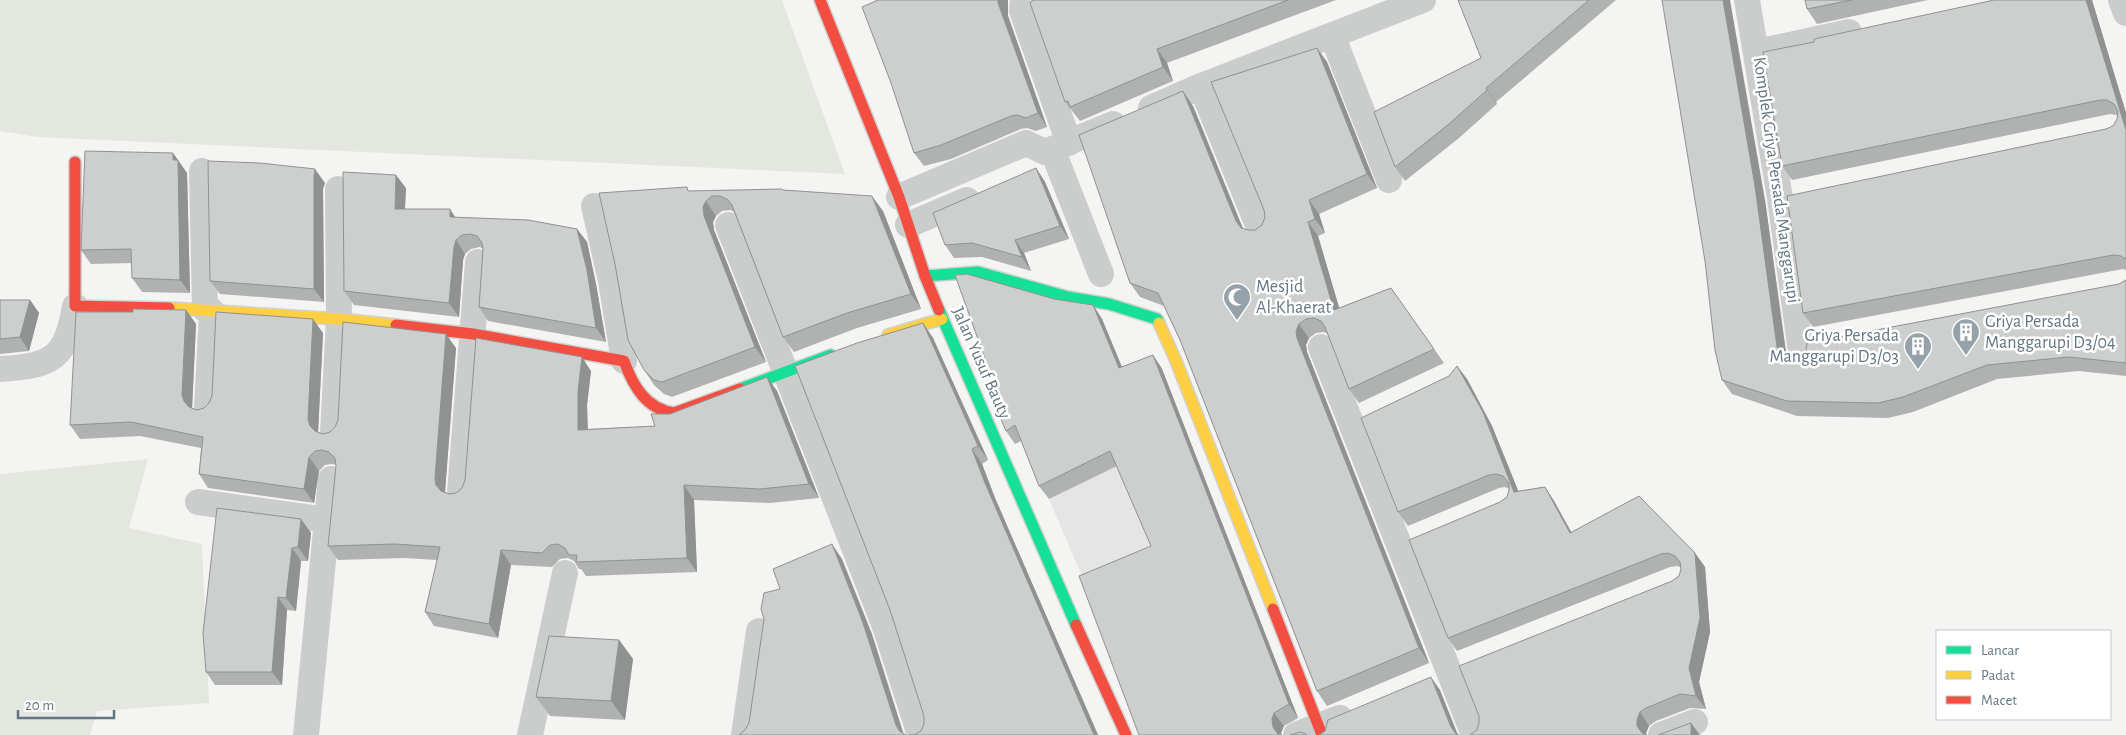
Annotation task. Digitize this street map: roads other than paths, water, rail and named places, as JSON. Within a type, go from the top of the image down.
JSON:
[{"type":"street","name":"Jalan Yusuf Bauty","points":[[820,0],[899,197],[925,276],[942,318],[982,406],[1049,565],[1126,735]]},
{"type":"street","points":[[1023,0],[1022,11],[1055,148],[1102,274]]},
{"type":"street","points":[[1029,173],[1038,169],[1055,148],[1201,86],[1422,0]]},
{"type":"street","name":"Komplek Griya Persada Manggarupi","points":[[1748,0],[1757,52],[1789,196],[1807,348]]},
{"type":"street","points":[[2121,0],[2126,13]]},
{"type":"street","points":[[1757,52],[1874,27]]},
{"type":"street","points":[[1332,35],[1389,180]]},
{"type":"street","points":[[1201,86],[1260,230]]},
{"type":"street","points":[[899,197],[1026,143],[1055,148]]},
{"type":"street","points":[[0,369],[31,367],[49,360],[61,350],[71,327],[75,306],[75,162]]},
{"type":"street","points":[[202,171],[208,310],[207,408]]},
{"type":"street","points":[[333,433],[339,319],[338,189]]},
{"type":"street","points":[[908,225],[986,192]]},
{"type":"street","points":[[594,206],[611,281],[624,361],[636,389],[652,405],[665,414],[674,414],[845,350]]},
{"type":"street","points":[[728,225],[886,628],[920,735]]},
{"type":"street","points":[[460,494],[478,262]]},
{"type":"street","points":[[925,276],[978,272],[1068,297],[1109,304],[1157,319],[1176,361],[1313,732],[1365,707]]},
{"type":"street","points":[[75,306],[208,310],[339,319],[473,334],[624,361]]},
{"type":"street","points":[[881,338],[942,318]]},
{"type":"street","points":[[1321,347],[1362,419],[1409,541],[1439,675],[1474,735]]},
{"type":"street","points":[[306,735],[331,479]]},
{"type":"street","points":[[198,502],[327,520]]},
{"type":"street","points":[[530,735],[565,573]]},
{"type":"street","points":[[744,735],[759,631]]},
{"type":"street","points":[[1439,675],[1475,660]]},
{"type":"street","points":[[1661,735],[1696,722]]},
{"type":"place","name":"Mesjid Al-Khaerat","points":[[1237,321]]},
{"type":"place","name":"Griya Persada Manggarupi D3/04","points":[[1966,356]]},
{"type":"place","name":"Griya Persada Manggarupi D3/03","points":[[1918,370]]}]
